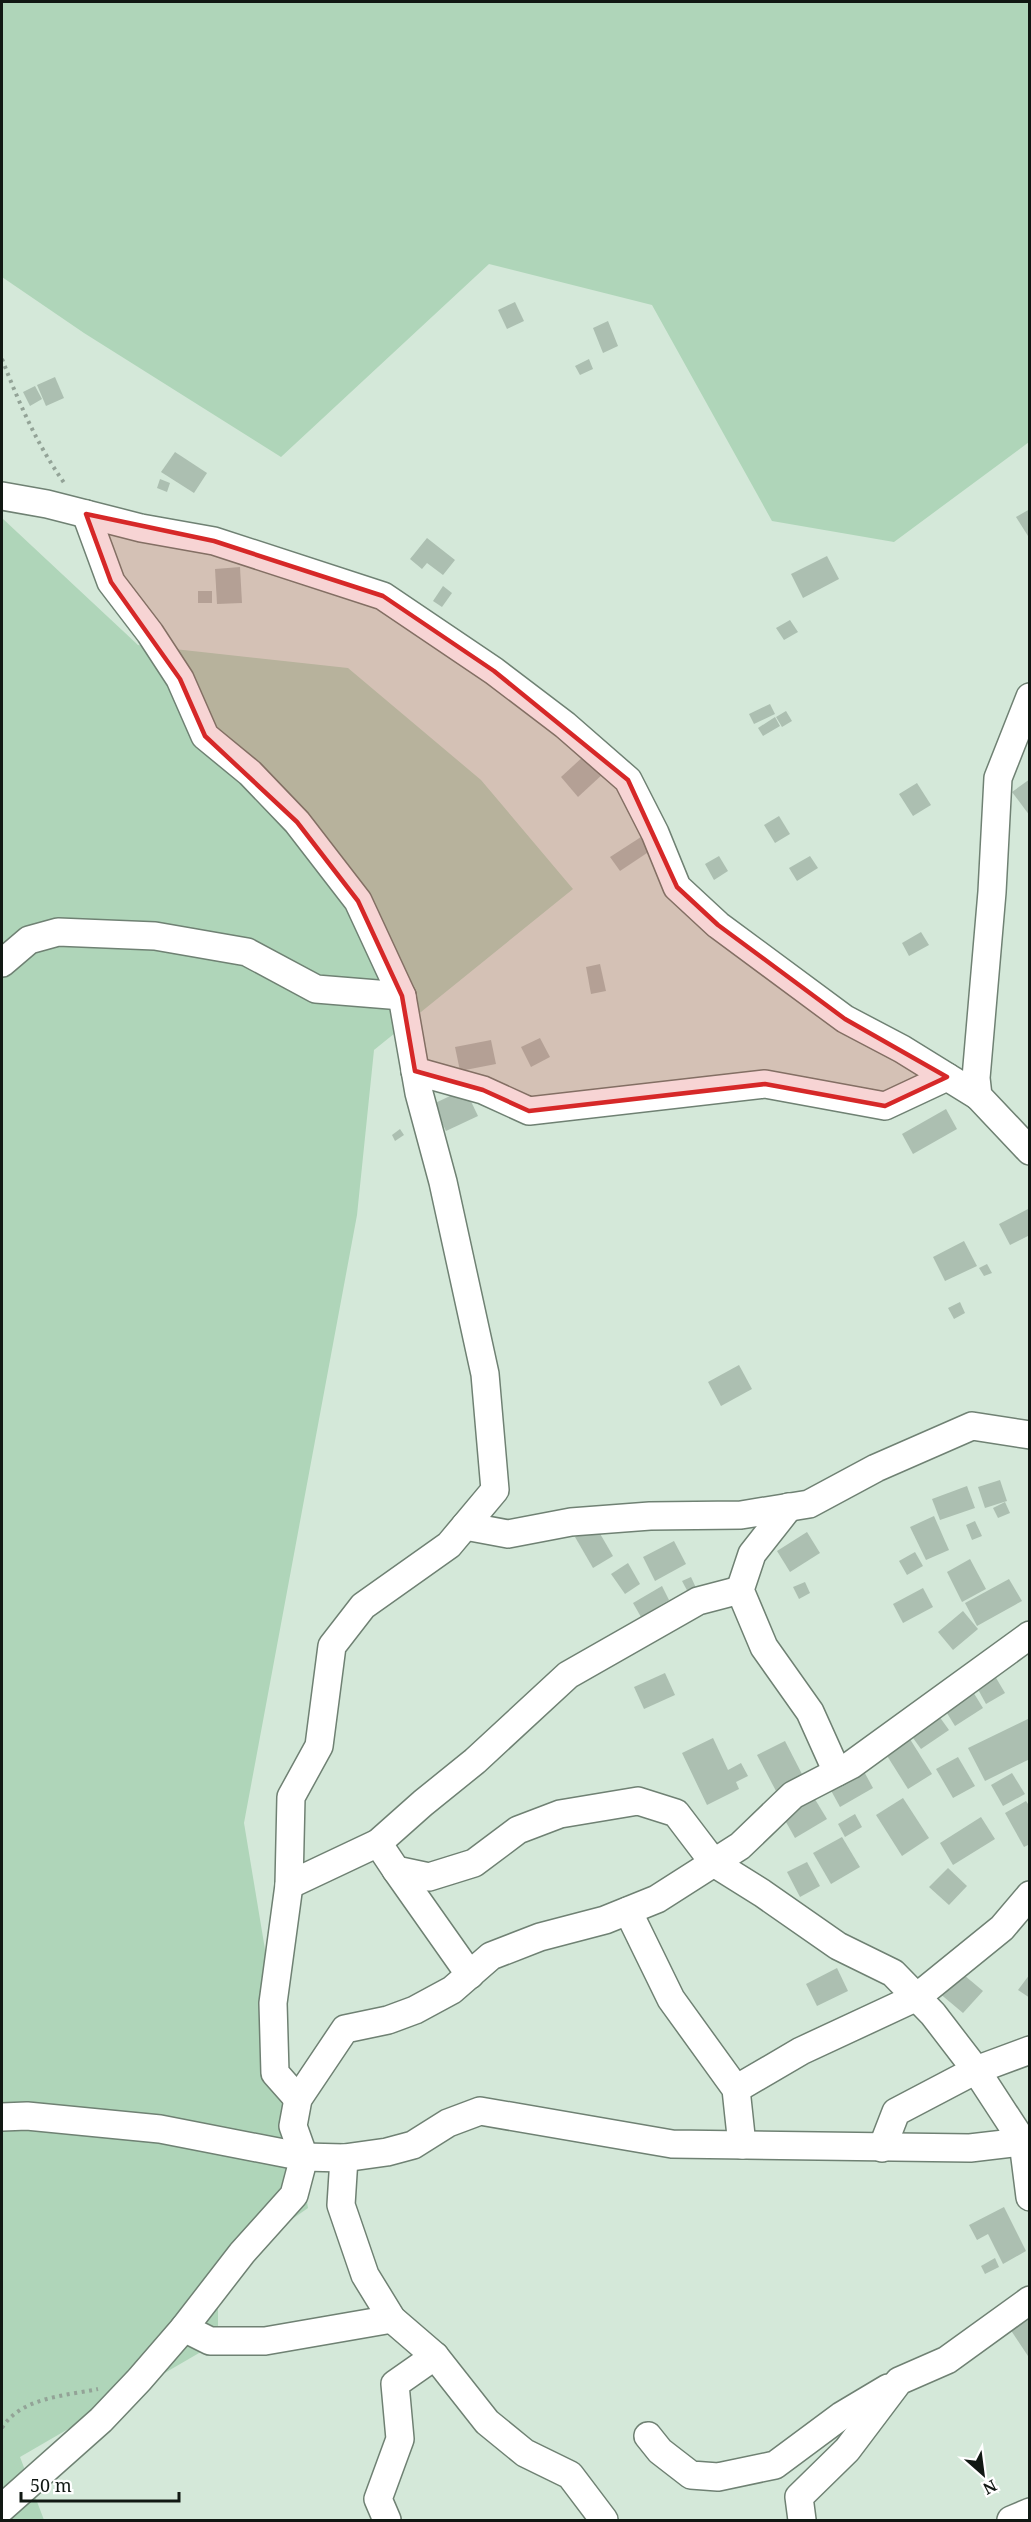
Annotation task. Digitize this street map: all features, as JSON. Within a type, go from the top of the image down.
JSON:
[{"type":"street","points":[[2,496],[141,528],[214,541],[383,596],[494,671],[565,725],[628,780],[656,833],[677,887],[718,925],[845,1019],[902,1049],[978,1096],[1029,1151]]},
{"type":"street","points":[[86,514],[111,582],[150,633],[180,679],[205,736],[250,773],[297,822],[358,901],[402,996],[415,1071],[443,1182],[486,1384],[495,1490],[449,1545],[363,1606],[332,1646],[319,1746],[291,1797],[290,1885],[273,2003],[275,2073],[298,2099]]},
{"type":"street","points":[[978,1096],[976,1078],[992,892],[998,778],[1029,697]]},
{"type":"street","points":[[2,963],[29,940],[58,932],[155,936],[247,952],[316,989],[402,996]]},
{"type":"street","points":[[415,1071],[483,1090],[530,1111],[765,1084],[885,1106],[947,1077]]},
{"type":"street","points":[[465,1526],[508,1534],[571,1522],[650,1516],[741,1515],[809,1504],[876,1468],[972,1426],[1029,1435]]},
{"type":"street","points":[[789,1507],[752,1554],[740,1590],[764,1647],[810,1712],[837,1772]]},
{"type":"street","points":[[290,1885],[378,1844],[423,1803],[475,1761],[568,1675],[698,1601],[740,1590]]},
{"type":"street","points":[[2,2508],[101,2420],[139,2380],[184,2328],[243,2253],[294,2195],[304,2157],[292,2126],[298,2099],[345,2029],[388,2020],[415,2010],[452,1990],[491,1956],[540,1937],[605,1920],[657,1899],[740,1846],[793,1795],[837,1772],[903,1728],[1029,1635]]},
{"type":"street","points":[[396,1870],[429,1877],[474,1863],[518,1830],[560,1814],[638,1801],[676,1813],[714,1863],[838,1946],[893,1973],[933,2014],[976,2070],[1026,2142],[1029,2197]]},
{"type":"street","points":[[378,1844],[470,1975]]},
{"type":"street","points":[[736,2089],[801,2051],[917,1997],[1002,1928],[1029,1895]]},
{"type":"street","points":[[628,1911],[671,1999],[736,2089],[742,2145]]},
{"type":"street","points":[[882,2148],[896,2112],[976,2070],[1029,2050]]},
{"type":"street","points":[[2,2117],[27,2116],[160,2129],[304,2157],[344,2158],[387,2152],[413,2145],[448,2123],[480,2111],[672,2144],[970,2148],[1026,2142]]},
{"type":"street","points":[[344,2158],[342,2205],[365,2275],[392,2319],[435,2356],[487,2422],[525,2453],[570,2475],[604,2520]]},
{"type":"street","points":[[648,2436],[660,2451],[691,2475],[718,2477],[775,2465],[840,2416],[899,2381],[947,2360],[1029,2300]]},
{"type":"street","points":[[184,2328],[210,2341],[265,2341],[392,2319]]},
{"type":"street","points":[[387,2520],[378,2499],[400,2439],[395,2384],[435,2356]]},
{"type":"street","points":[[802,2520],[799,2497],[847,2450],[899,2381]]},
{"type":"street","points":[[1011,2520],[1029,2512]]},
{"type":"path","points":[[2,359],[28,424],[50,463],[86,514]]},
{"type":"path","points":[[2,2428],[9,2416],[44,2399],[139,2380]]},
{"type":"highlighted area","points":[[86,514],[214,541],[383,596],[494,671],[628,780],[677,887],[718,925],[845,1019],[947,1077],[885,1106],[765,1084],[529,1111],[483,1090],[415,1071],[402,996],[358,901],[297,822],[205,736],[180,679],[111,582]]},
{"type":"green space","points":[[2,2],[1029,2],[1029,442],[894,542],[772,521],[652,305],[489,264],[281,457],[84,333],[2,277]]},
{"type":"green space","points":[[2,518],[138,645],[348,668],[481,780],[573,889],[374,1050],[357,1215],[244,1823],[308,2208],[218,2271],[218,2342],[20,2457],[44,2520],[2,2520]]},
{"type":"building","points":[[515,302],[524,321],[507,329],[498,310]]},
{"type":"building","points":[[608,321],[618,346],[603,353],[593,328]]},
{"type":"building","points":[[589,359],[593,369],[580,375],[575,366]]},
{"type":"building","points":[[55,377],[64,398],[46,406],[37,385]]},
{"type":"building","points":[[35,386],[42,399],[30,406],[23,392]]},
{"type":"building","points":[[175,452],[207,473],[194,493],[161,472]]},
{"type":"building","points":[[160,479],[170,483],[167,492],[157,488]]},
{"type":"building","points":[[1030,509],[1030,535],[1028,536],[1016,517]]},
{"type":"building","points":[[427,538],[455,560],[443,575],[427,563],[422,569],[410,559]]},
{"type":"building","points":[[827,556],[839,579],[803,598],[791,574]]},
{"type":"building","points":[[240,567],[242,603],[217,604],[215,569]]},
{"type":"building","points":[[443,586],[452,593],[442,607],[433,601]]},
{"type":"building","points":[[198,591],[212,591],[212,603],[198,603]]},
{"type":"building","points":[[790,620],[798,632],[784,640],[776,628]]},
{"type":"building","points":[[770,704],[775,714],[754,724],[749,714]]},
{"type":"building","points":[[786,711],[792,721],[782,727],[776,717]]},
{"type":"building","points":[[775,717],[780,726],[763,736],[758,728]]},
{"type":"building","points":[[586,754],[604,773],[578,797],[561,777]]},
{"type":"building","points":[[1030,779],[1030,816],[1012,792]]},
{"type":"building","points":[[917,783],[931,805],[913,816],[899,794]]},
{"type":"building","points":[[779,816],[790,834],[775,843],[764,825]]},
{"type":"building","points":[[641,837],[650,851],[620,871],[610,857]]},
{"type":"building","points":[[719,856],[728,871],[714,880],[705,864]]},
{"type":"building","points":[[810,856],[818,868],[797,881],[789,868]]},
{"type":"building","points":[[921,932],[929,945],[909,956],[902,943]]},
{"type":"building","points":[[600,964],[606,991],[591,994],[586,967]]},
{"type":"building","points":[[540,1038],[550,1057],[531,1067],[521,1047]]},
{"type":"building","points":[[491,1040],[496,1064],[460,1071],[455,1047]]},
{"type":"building","points":[[465,1089],[478,1116],[446,1131],[433,1104]]},
{"type":"building","points":[[946,1109],[957,1129],[913,1154],[902,1134]]},
{"type":"building","points":[[400,1129],[404,1135],[395,1141],[392,1135]]},
{"type":"building","points":[[1030,1208],[1030,1235],[1010,1245],[999,1224]]},
{"type":"building","points":[[964,1241],[977,1266],[945,1281],[933,1257]]},
{"type":"building","points":[[987,1264],[992,1273],[984,1276],[979,1268]]},
{"type":"building","points":[[960,1302],[965,1313],[954,1319],[948,1308]]},
{"type":"building","points":[[739,1365],[752,1389],[721,1406],[708,1382]]},
{"type":"building","points":[[1000,1480],[1007,1501],[985,1508],[978,1487]]},
{"type":"building","points":[[967,1486],[975,1508],[940,1520],[932,1499]]},
{"type":"building","points":[[1005,1502],[1010,1513],[998,1518],[993,1508]]},
{"type":"building","points":[[934,1516],[949,1550],[926,1560],[910,1527]]},
{"type":"building","points":[[975,1521],[982,1536],[972,1540],[966,1525]]},
{"type":"building","points":[[595,1525],[613,1556],[593,1568],[575,1537]]},
{"type":"building","points":[[807,1532],[820,1553],[790,1572],[777,1551]]},
{"type":"building","points":[[674,1541],[686,1564],[655,1581],[643,1557]]},
{"type":"building","points":[[915,1552],[923,1566],[907,1575],[899,1561]]},
{"type":"building","points":[[970,1559],[986,1589],[962,1602],[947,1572]]},
{"type":"building","points":[[628,1563],[640,1584],[625,1594],[611,1574]]},
{"type":"building","points":[[691,1577],[697,1590],[689,1594],[682,1581]]},
{"type":"building","points":[[1009,1579],[1022,1601],[977,1626],[965,1603]]},
{"type":"building","points":[[805,1582],[810,1593],[799,1599],[793,1587]]},
{"type":"building","points":[[662,1586],[669,1600],[641,1617],[633,1603]]},
{"type":"building","points":[[923,1588],[933,1607],[903,1623],[893,1604]]},
{"type":"building","points":[[963,1611],[978,1629],[953,1650],[938,1632]]},
{"type":"building","points":[[992,1671],[1005,1693],[986,1704],[974,1682]]},
{"type":"building","points":[[665,1673],[675,1695],[644,1709],[634,1687]]},
{"type":"building","points":[[970,1687],[983,1708],[955,1726],[942,1705]]},
{"type":"building","points":[[936,1712],[949,1730],[921,1749],[908,1731]]},
{"type":"building","points":[[1030,1718],[1030,1759],[985,1781],[968,1748]]},
{"type":"building","points":[[908,1736],[932,1774],[908,1789],[884,1751]]},
{"type":"building","points":[[713,1738],[728,1770],[741,1763],[748,1776],[736,1782],[739,1789],[707,1805],[682,1753]]},
{"type":"building","points":[[785,1741],[803,1776],[776,1791],[757,1755]]},
{"type":"building","points":[[958,1757],[975,1786],[953,1798],[936,1769]]},
{"type":"building","points":[[861,1766],[873,1788],[840,1807],[828,1785]]},
{"type":"building","points":[[1012,1773],[1025,1794],[1003,1806],[991,1785]]},
{"type":"building","points":[[813,1796],[827,1819],[795,1838],[782,1815]]},
{"type":"building","points":[[903,1798],[929,1838],[902,1856],[876,1815]]},
{"type":"building","points":[[1026,1801],[1030,1807],[1030,1844],[1024,1847],[1005,1813]]},
{"type":"building","points":[[855,1814],[862,1827],[845,1837],[838,1824]]},
{"type":"building","points":[[981,1817],[995,1839],[953,1865],[940,1843]]},
{"type":"building","points":[[842,1837],[860,1867],[831,1884],[813,1853]]},
{"type":"building","points":[[807,1862],[820,1886],[800,1897],[787,1872]]},
{"type":"building","points":[[948,1868],[967,1886],[949,1905],[929,1887]]},
{"type":"building","points":[[837,1968],[848,1991],[817,2006],[806,1984]]},
{"type":"building","points":[[958,1970],[983,1991],[963,2013],[938,1992]]},
{"type":"building","points":[[1030,1974],[1030,1998],[1018,1990]]},
{"type":"building","points":[[1004,2207],[1026,2251],[1003,2264],[988,2234],[977,2240],[969,2225]]},
{"type":"building","points":[[995,2258],[999,2267],[985,2274],[981,2266]]},
{"type":"building","points":[[1030,2311],[1030,2359],[1008,2326]]}]
